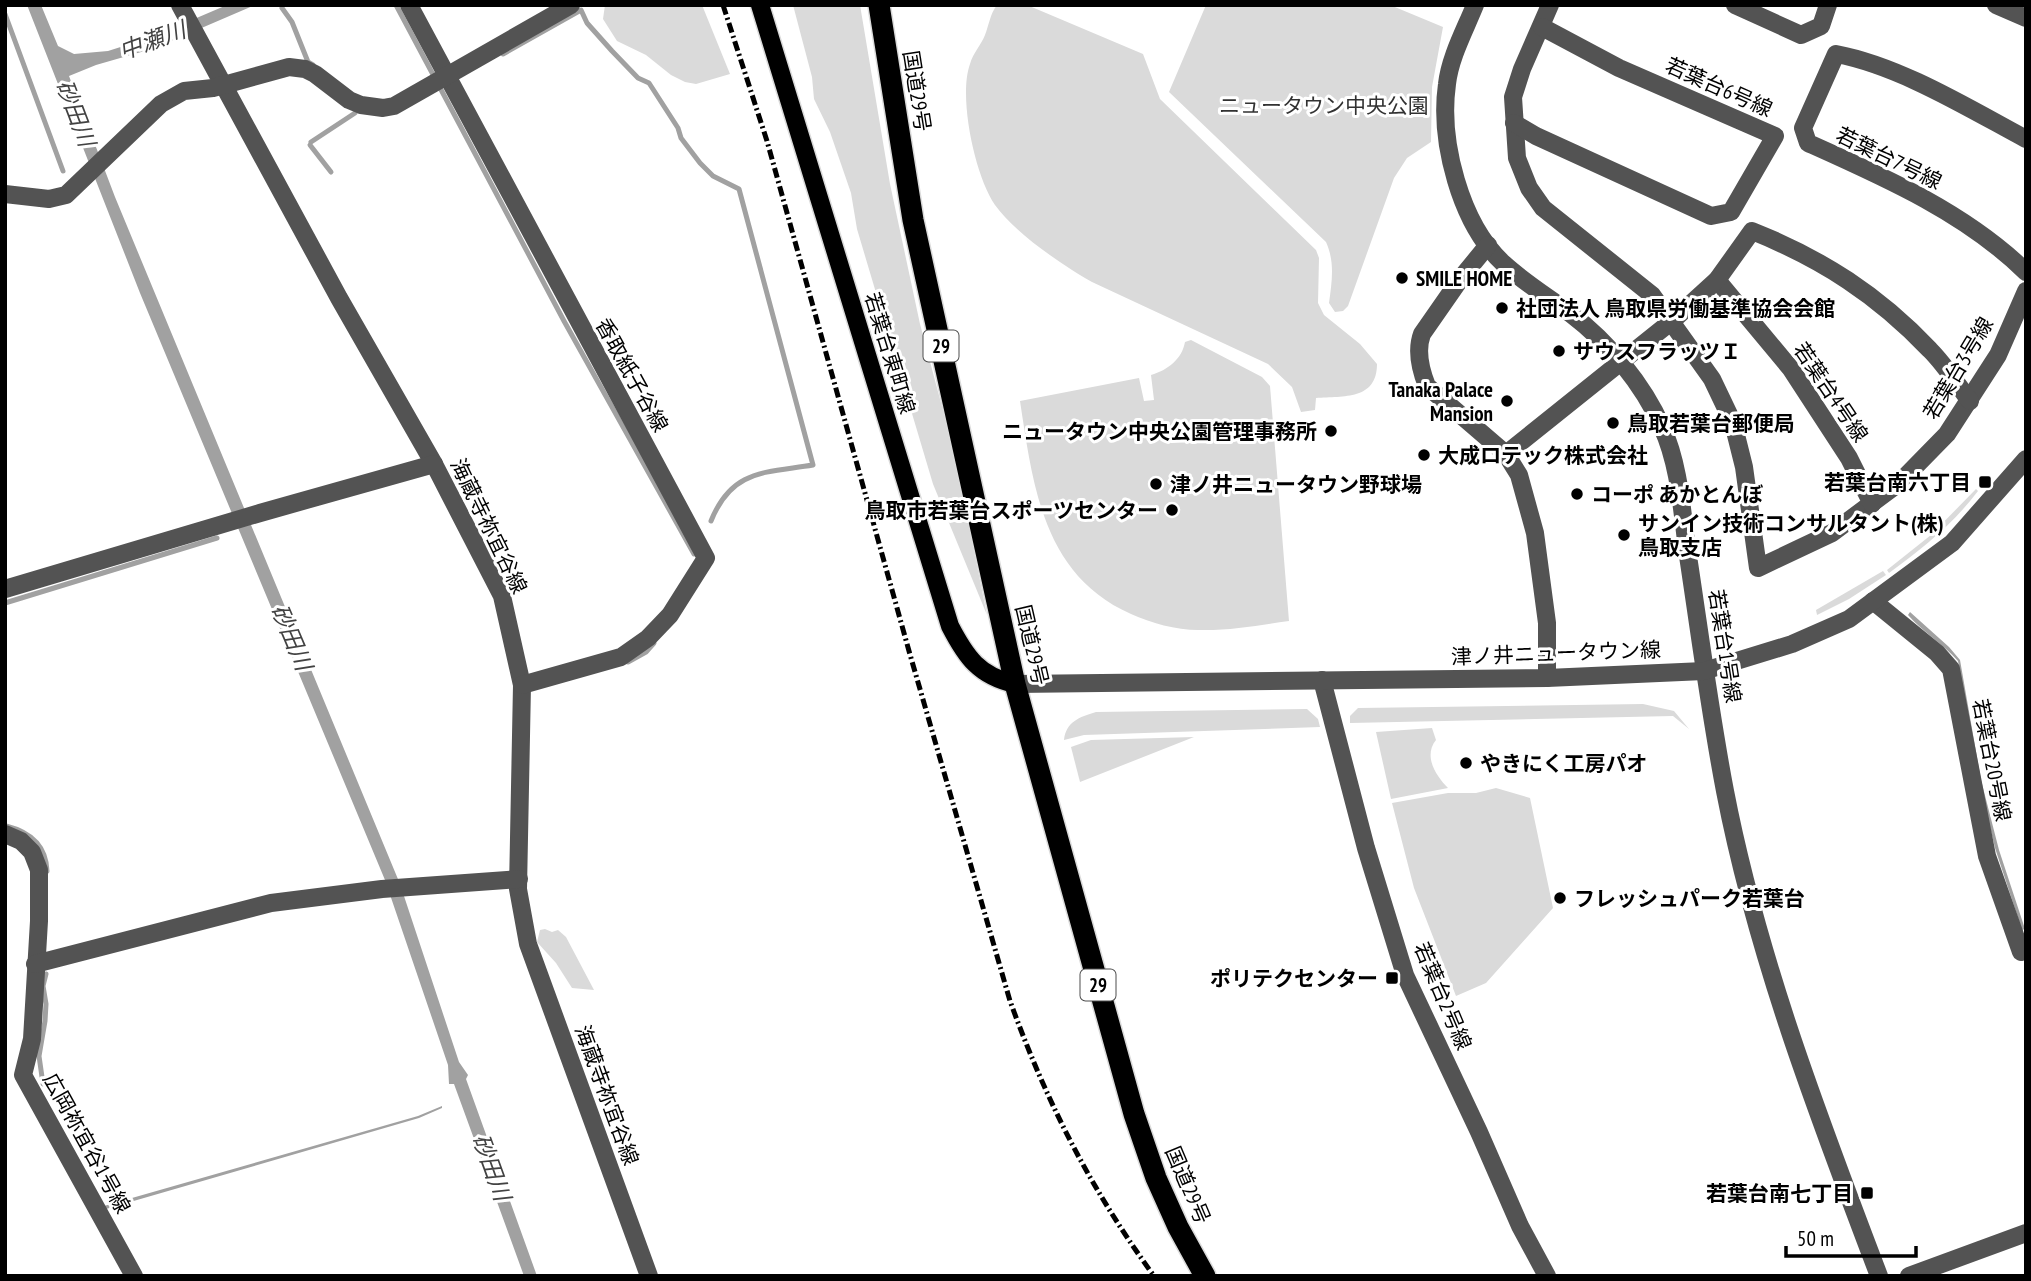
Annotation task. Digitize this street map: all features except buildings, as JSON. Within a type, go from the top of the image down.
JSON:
[{"type":"highway","name":"国道29号","points":[[879,5],[913,220],[1014,684],[1134,1114],[1156,1178],[1178,1227],[1205,1276]]},
{"type":"main road","name":"若葉台東町線","points":[[760,5],[950,626],[963,651],[979,668],[997,680],[1014,684]]},
{"type":"street","name":"香取紙子谷線","points":[[409,5],[706,558],[670,615],[648,638],[621,657],[522,685]]},
{"type":"street","points":[[5,194],[38,199],[57,198],[74,189],[152,112],[172,96],[184,91],[225,85],[289,67],[315,74],[349,100],[361,105],[383,108],[394,106],[571,5]]},
{"type":"street","name":"若葉台1号線","points":[[1475,5],[1450,69],[1447,84],[1445,132],[1459,189],[1472,221],[1501,262],[1591,331],[1641,389],[1663,428],[1676,473],[1704,671],[1726,794],[1746,879],[1773,977],[1813,1097],[1879,1276]]},
{"type":"street","name":"若葉台3号線","points":[[1550,5],[1513,97],[1517,158],[1529,188],[1543,208],[1652,295],[1712,379],[1733,423],[1744,467],[1758,568],[1832,533],[1899,483],[1947,434],[1998,355],[2026,291]]},
{"type":"street","points":[[1735,5],[1801,35],[1821,26],[1828,5]]},
{"type":"street","points":[[1996,5],[2026,18]]},
{"type":"street","name":"海蔵寺祢宜谷線","points":[[189,20],[340,298],[434,464],[502,596],[522,685],[518,889],[528,944],[649,1276]]},
{"type":"street","name":"若葉台6号線","points":[[1514,123],[1536,136],[1711,216],[1731,212],[1775,136],[1619,68],[1542,27]]},
{"type":"street","name":"若葉台7号線","points":[[2026,139],[1946,96],[1862,59],[1836,54],[1803,128],[1808,144],[1925,199],[2008,255],[2026,272]]},
{"type":"street","points":[[1506,454],[1672,321],[1717,280],[1752,231],[1796,248],[1848,278],[1930,350],[1970,401]]},
{"type":"street","points":[[1488,245],[1422,334],[1419,342],[1422,374],[1427,386],[1506,454],[1519,475],[1535,533],[1547,623],[1547,678]]},
{"type":"street","name":"若葉台4号線","points":[[1717,280],[1791,369],[1849,458],[1872,504]]},
{"type":"street","name":"津ノ井ニュータウン線","points":[[1014,684],[1547,678],[1704,671],[1792,644],[1849,619],[1952,544],[2026,459]]},
{"type":"street","points":[[5,589],[434,464]]},
{"type":"street","name":"若葉台20号線","points":[[1874,601],[1937,653],[1951,668],[1987,856],[2024,956]]},
{"type":"street","name":"若葉台2号線","points":[[1322,680],[1366,848],[1405,975],[1520,1226],[1547,1276]]},
{"type":"street","name":"広岡祢宜谷1号線","points":[[5,834],[21,841],[32,852],[39,870],[39,921],[32,1039],[23,1074],[134,1276]]},
{"type":"street","points":[[35,964],[271,903],[382,889],[519,878]]},
{"type":"street","points":[[1909,1276],[2026,1233]]},
{"type":"green space","points":[[605,5],[702,5],[730,74],[696,84],[671,75],[646,55],[617,41],[603,19]]},
{"type":"green space","points":[[793,5],[860,5],[890,184],[920,324],[953,448],[987,615],[933,484],[857,229],[851,193],[830,132],[814,99],[812,77]]},
{"type":"green space","points":[[997,5],[1027,5],[1143,54],[1160,99],[1316,250],[1319,258],[1318,303],[1324,315],[1360,344],[1377,364],[1376,376],[1365,390],[1348,396],[1316,398],[1315,410],[1301,412],[1292,387],[1268,364],[1092,282],[1040,248],[1004,216],[995,205],[981,175],[970,136],[966,96],[971,60]]},
{"type":"green space","name":"ニュータウン中央公園","points":[[1206,5],[1390,5],[1443,27],[1432,87],[1431,142],[1407,158],[1394,178],[1348,306],[1343,311],[1335,312],[1329,303],[1332,264],[1326,242],[1169,92]]},
{"type":"green space","name":"津ノ井ニュータウン野球場","points":[[1191,340],[1262,377],[1270,386],[1289,621],[1233,629],[1190,630],[1155,623],[1131,614],[1101,597],[1078,576],[1047,525],[1030,465],[1020,401],[1139,378],[1144,401],[1154,400],[1151,375],[1173,363],[1181,354],[1185,342]]},
{"type":"green space","points":[[1976,489],[1978,491],[1948,525],[1889,573],[1887,570],[1931,535]]},
{"type":"green space","points":[[1883,571],[1886,575],[1849,599],[1817,615],[1816,610]]},
{"type":"green space","points":[[1643,704],[1674,711],[1689,729],[1673,716],[1350,723],[1350,716],[1358,708]]},
{"type":"green space","points":[[1307,709],[1318,719],[1320,727],[1084,735],[1064,740],[1067,729],[1074,721],[1096,712]]},
{"type":"green space","points":[[1432,728],[1436,740],[1432,746],[1431,759],[1439,778],[1448,788],[1391,799],[1376,732]]},
{"type":"green space","points":[[1194,737],[1080,782],[1071,747],[1091,740]]},
{"type":"green space","points":[[1496,788],[1530,798],[1553,908],[1486,983],[1456,996],[1414,888],[1392,803]]},
{"type":"green space","points":[[540,930],[552,932],[558,930],[566,937],[594,990],[572,988],[556,963],[537,942]]},
{"type":"water","points":[[27,5],[41,5],[58,46],[74,54],[108,51],[152,37],[227,5],[255,5],[155,48],[96,65],[69,76],[115,197],[400,884],[459,1062],[468,1075],[466,1079],[537,1276],[524,1276],[454,1084],[449,1084],[448,1065],[385,880],[140,293]]},
{"type":"water","points":[[1910,612],[1960,660],[1981,780],[1999,850],[2025,929],[2022,930],[1995,848],[1982,794],[1958,661],[1908,615]]},
{"type":"water","points":[[442,1106],[419,1118],[106,1209],[104,1206],[418,1116]]},
{"type":"waterway","points":[[396,5],[564,321],[694,554]]},
{"type":"waterway","points":[[282,8],[292,22],[308,62],[313,65]]},
{"type":"waterway","points":[[503,54],[581,10],[587,23],[612,51],[638,78],[649,83],[678,128],[681,138],[700,163],[713,176],[739,189],[813,465],[752,476],[729,491],[711,521]]},
{"type":"waterway","points":[[5,14],[63,171]]},
{"type":"waterway","points":[[311,142],[355,113]]},
{"type":"waterway","points":[[310,145],[331,172]]},
{"type":"waterway","points":[[5,603],[217,538]]},
{"type":"waterway","points":[[628,662],[646,652],[654,643]]},
{"type":"waterway","points":[[6,826],[35,841],[44,854],[47,871]]},
{"type":"waterway","points":[[43,1084],[39,1056],[45,1021],[43,986],[46,974]]},
{"type":"railway","points":[[723,5],[767,141],[1010,1001],[1039,1075],[1072,1144],[1110,1210],[1154,1276]]},
{"type":"place","name":"SMILE HOME","points":[[1402,278]]},
{"type":"place","name":"社団法人 鳥取県労働基準協会会館","points":[[1502,308]]},
{"type":"place","name":"サウスフラッツＩ","points":[[1559,351]]},
{"type":"place","name":"Tanaka Palace Mansion","points":[[1507,401]]},
{"type":"place","name":"鳥取若葉台郵便局","points":[[1613,423]]},
{"type":"place","name":"ニュータウン中央公園管理事務所","points":[[1331,431]]},
{"type":"place","name":"大成ロテック株式会社","points":[[1424,455]]},
{"type":"place","name":"若葉台南六丁目","points":[[1985,482]]},
{"type":"place","name":"津ノ井ニュータウン野球場","points":[[1156,484]]},
{"type":"place","name":"コーポ あかとんぼ","points":[[1577,494]]},
{"type":"place","name":"鳥取市若葉台スポーツセンター","points":[[1172,510]]},
{"type":"place","name":"サンイン技術コンサルタント(株) 鳥取支店","points":[[1624,535]]},
{"type":"place","name":"やきにく工房パオ","points":[[1466,763]]},
{"type":"place","name":"フレッシュパーク若葉台","points":[[1560,898]]},
{"type":"place","name":"ポリテクセンター","points":[[1392,978]]},
{"type":"place","name":"若葉台南七丁目","points":[[1867,1193]]},
{"type":"water label","name":"中瀬川","points":[[152,40]]},
{"type":"water label","name":"砂田川","points":[[76,113]]},
{"type":"water label","name":"砂田川","points":[[292,637]]},
{"type":"water label","name":"砂田川","points":[[492,1167]]}]
